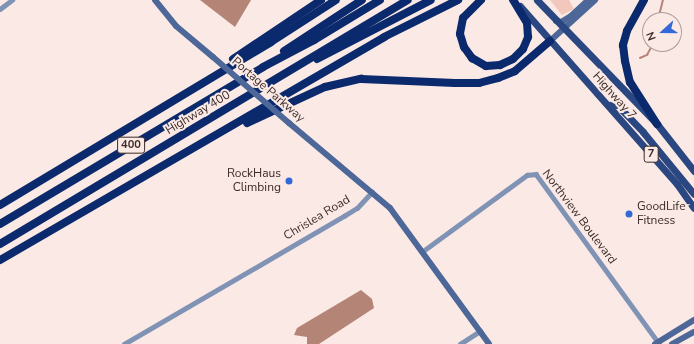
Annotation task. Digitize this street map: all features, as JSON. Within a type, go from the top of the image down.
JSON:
[{"type":"highway","points":[[200,84],[320,0]]},
{"type":"highway","points":[[0,205],[271,42],[336,0]]},
{"type":"highway","points":[[263,67],[362,0]]},
{"type":"highway","name":"Highway 400","points":[[0,224],[263,67],[314,40],[380,0]]},
{"type":"highway","name":"Highway 400","points":[[0,244],[291,71],[407,0]]},
{"type":"highway","points":[[291,71],[431,0]]},
{"type":"highway","points":[[0,260],[384,38],[458,0]]},
{"type":"highway","points":[[481,0],[462,18],[460,34],[464,47],[472,58],[486,66],[500,65],[513,59],[523,49],[528,37],[526,23],[514,0]]},
{"type":"highway","points":[[644,0],[627,31],[623,45],[630,82],[657,124]]},
{"type":"highway","points":[[196,148],[325,87],[361,79],[479,83],[515,71],[550,41]]},
{"type":"main road","name":"Highway 7","points":[[514,0],[677,184],[694,208]]},
{"type":"main road","name":"Highway 7","points":[[538,0],[564,30],[657,124],[694,171]]},
{"type":"main road","points":[[606,103],[622,110],[643,132],[694,194]]},
{"type":"street","points":[[0,9],[12,0]]},
{"type":"street","name":"Portage Parkway","points":[[155,0],[176,26],[372,192]]},
{"type":"street","points":[[581,10],[588,0]]},
{"type":"street","points":[[550,41],[564,30],[581,10],[595,0]]},
{"type":"street","points":[[556,21],[561,22],[573,18]]},
{"type":"street","name":"Northview Boulevard","points":[[423,251],[527,175],[536,174],[658,343]]},
{"type":"street","points":[[372,192],[390,208],[423,251],[489,344]]},
{"type":"street","name":"Chrislea Road","points":[[124,344],[344,216],[357,208],[372,192]]},
{"type":"street","points":[[658,343],[694,320]]},
{"type":"street","points":[[460,344],[480,331]]},
{"type":"street","points":[[672,344],[694,332]]},
{"type":"shaded area","points":[[200,0],[251,0],[235,27]]},
{"type":"shaded area","points":[[550,0],[569,0],[574,9],[562,15]]},
{"type":"shaded area","points":[[361,290],[372,299],[374,308],[319,344],[307,344],[307,337],[294,335],[297,328]]},
{"type":"waterway","points":[[660,12],[663,0]]},
{"type":"waterway","points":[[640,58],[647,55],[649,52]]},
{"type":"place","name":"RockHaus Climbing","points":[[289,181]]},
{"type":"place","name":"GoodLife Fitness","points":[[629,214]]}]
